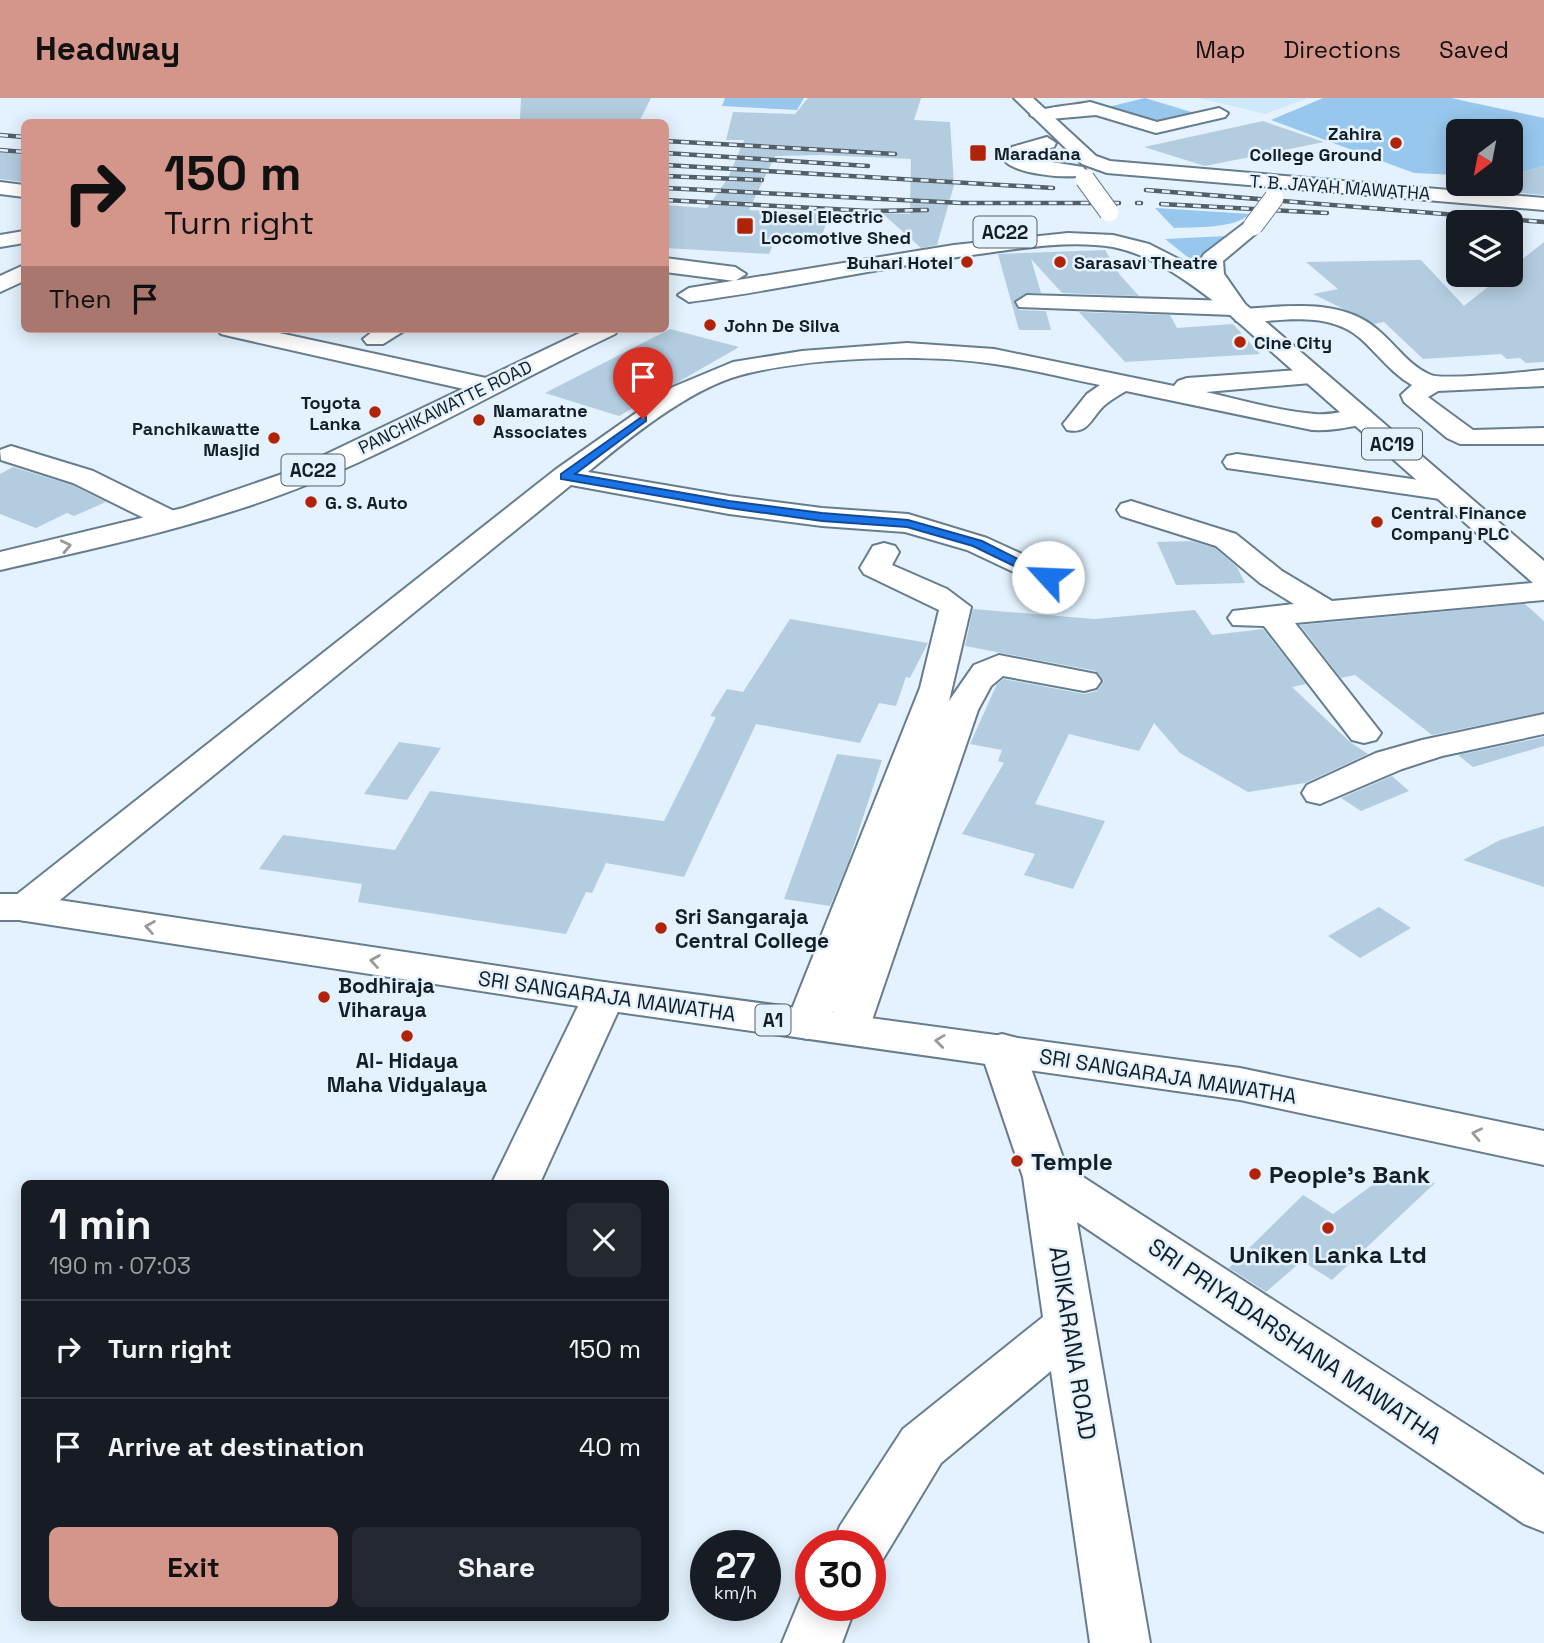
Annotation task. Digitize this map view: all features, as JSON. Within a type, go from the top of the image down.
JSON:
[{"type":"main road","points":[[1039,115],[1123,98]]},
{"type":"main road","points":[[1015,101],[1039,115],[1123,217]]},
{"type":"main road","points":[[1015,101],[1047,144],[1083,170]]},
{"type":"main road","points":[[1077,106],[1157,128],[1219,113],[1182,101]]},
{"type":"main road","points":[[1047,144],[1019,151],[1015,161],[1034,167],[1083,170],[1107,167],[1137,174],[1245,187],[1274,198],[1253,226],[1212,259],[1213,274],[1239,312]]},
{"type":"main road","points":[[1123,217],[1105,182],[1137,174]]},
{"type":"main road","name":"T. B. JAYAH MAWATHA","points":[[1137,174],[1544,204]]},
{"type":"main road","points":[[0,181],[21,184]]},
{"type":"main road","points":[[0,188],[21,191]]},
{"type":"main road","name":"T. B. JAYAH MAWATHA","points":[[1274,198],[1324,193],[1544,213]]},
{"type":"main road","name":"AC22","points":[[689,295],[921,255],[1077,239],[1102,234],[1123,217]]},
{"type":"main road","name":"AC22","points":[[669,302],[689,295],[724,277],[943,239],[1068,228],[1099,219],[1123,217]]},
{"type":"main road","points":[[0,241],[21,238]]},
{"type":"main road","name":"AC22","points":[[1077,239],[1137,246],[1169,260],[1239,312]]},
{"type":"main road","points":[[669,266],[724,277]]},
{"type":"main road","points":[[669,272],[724,277]]},
{"type":"main road","points":[[1027,302],[1321,315],[1360,325],[1424,381],[1544,378]]},
{"type":"main road","name":"AC19","points":[[1239,312],[1544,577]]},
{"type":"main road","points":[[247,333],[486,386]]},
{"type":"main road","name":"PANCHIKAWATTE ROAD","points":[[0,561],[256,494],[347,456],[592,333]]},
{"type":"main road","points":[[12,908],[565,476],[660,406],[702,381],[733,369],[802,358],[907,350],[1074,359],[1119,384],[1312,422],[1331,423],[1361,417]]},
{"type":"main road","points":[[1167,393],[1198,384],[1314,377]]},
{"type":"main road","points":[[1424,381],[1414,395],[1416,402],[1462,436],[1487,440],[1544,436]]},
{"type":"main road","points":[[1076,424],[1096,399],[1119,384]]},
{"type":"main road","points":[[11,454],[83,477],[168,519]]},
{"type":"main road","points":[[1237,462],[1447,492]]},
{"type":"main road","points":[[565,476],[716,503],[822,517],[908,523],[977,544],[1048,577]]},
{"type":"main road","points":[[1131,510],[1165,523],[1202,530],[1226,540],[1271,577],[1324,609]]},
{"type":"main road","points":[[807,1024],[937,688],[955,607],[946,599],[888,578],[875,568],[884,552]]},
{"type":"main road","points":[[1364,733],[1259,617],[1544,591]]},
{"type":"main road","points":[[848,1029],[961,710],[979,678],[988,668],[999,665],[1084,681]]},
{"type":"main road","points":[[1320,793],[1389,761],[1434,747],[1544,724]]},
{"type":"main road","name":"SRI SANGARAJA MAWATHA","points":[[12,908],[604,996],[1240,1084],[1544,1148]]},
{"type":"main road","points":[[517,1180],[604,996]]},
{"type":"main road","name":"ADIKARANA ROAD","points":[[1002,1049],[1046,1177],[1120,1643]]},
{"type":"main road","name":"SRI PRIYADARSHANA MAWATHA","points":[[1046,1177],[1544,1506]]},
{"type":"main road","points":[[869,1530],[922,1446],[1070,1325]]},
{"type":"main road","points":[[812,1643],[821,1621]]},
{"type":"shaded area","points":[[725,98],[804,98],[797,110],[722,106]]},
{"type":"shaded area","points":[[1145,98],[1198,114],[1162,123],[1108,107]]},
{"type":"shaded area","points":[[1199,98],[1308,98],[1265,114]]},
{"type":"shaded area","name":"Zahira College Ground","points":[[1323,98],[1451,98],[1544,118],[1544,166],[1523,172],[1523,119],[1446,119],[1446,174],[1414,173],[1271,120]]},
{"type":"shaded area","points":[[1155,208],[1250,214],[1224,225],[1174,228]]},
{"type":"shaded area","points":[[1227,236],[1205,254],[1204,270],[1165,239]]},
{"type":"building","points":[[521,98],[651,98],[640,119],[520,119]]},
{"type":"building","points":[[808,98],[921,98],[914,120],[950,122],[954,185],[937,245],[921,248],[882,213],[910,214],[911,159],[822,155],[775,156],[749,210],[830,214],[820,240],[776,238],[769,254],[669,248],[669,205],[707,208],[728,178],[744,140],[726,140],[733,112],[795,114]]},
{"type":"building","points":[[1263,121],[1324,142],[1205,166],[1144,147]]},
{"type":"building","points":[[0,152],[21,155],[21,182],[0,179]]},
{"type":"building","points":[[1544,166],[1544,195],[1523,193],[1523,172]]},
{"type":"building","points":[[1544,242],[1544,362],[1526,363],[1520,358],[1507,359],[1501,354],[1423,359],[1384,322],[1374,324],[1313,294],[1338,289],[1306,262],[1421,260],[1464,306],[1488,287],[1523,287],[1523,259]]},
{"type":"building","points":[[1105,250],[1120,275],[1139,296],[1062,293],[1031,259],[1041,293],[1026,293],[1014,303],[1019,310],[1046,311],[1051,330],[1019,330],[998,254]]},
{"type":"building","points":[[1079,312],[1170,315],[1177,328],[1233,324],[1260,354],[1125,362]]},
{"type":"building","points":[[669,330],[739,347],[619,416],[545,393],[662,333],[669,333]]},
{"type":"building","points":[[13,467],[72,485],[106,502],[74,516],[67,513],[36,528],[0,514],[0,474]]},
{"type":"building","points":[[1191,541],[1215,548],[1237,567],[1245,583],[1176,585],[1157,542]]},
{"type":"building","points":[[1525,604],[1544,621],[1544,712],[1432,735],[1355,675],[1341,678],[1300,625]]},
{"type":"building","points":[[973,609],[1094,619],[1195,610],[1212,635],[1263,629],[1306,684],[1292,687],[1350,742],[1368,754],[1305,783],[1248,792],[1180,753],[1154,723],[1139,751],[1069,734],[1035,804],[1105,821],[1073,889],[1024,875],[1035,854],[962,834],[1004,763],[998,761],[1002,750],[970,744],[997,684],[1004,679],[1084,694],[1097,691],[1104,681],[1096,671],[965,646]]},
{"type":"building","points":[[790,619],[928,643],[910,678],[906,677],[896,706],[879,703],[860,743],[756,724],[684,877],[606,863],[592,893],[586,892],[566,934],[358,902],[362,884],[259,869],[283,835],[395,850],[430,791],[664,821],[716,717],[710,716],[727,689],[743,692]]},
{"type":"building","points":[[1544,737],[1544,746],[1473,767],[1458,755]]},
{"type":"building","points":[[399,742],[441,748],[407,800],[364,794]]},
{"type":"building","points":[[837,754],[882,760],[848,863],[830,906],[784,899]]},
{"type":"building","points":[[1392,776],[1409,791],[1361,811],[1341,798]]},
{"type":"building","points":[[1544,826],[1544,887],[1463,860],[1500,840]]},
{"type":"building","points":[[1379,907],[1411,928],[1360,958],[1328,936]]},
{"type":"building","name":"Uniken Lanka Ltd","points":[[1390,1172],[1435,1183],[1332,1280],[1302,1261],[1266,1292],[1229,1268],[1303,1195],[1333,1214]]},
{"type":"railway","points":[[0,135],[21,137]]},
{"type":"railway","points":[[669,141],[895,154]]},
{"type":"railway","points":[[0,150],[21,152]]},
{"type":"railway","points":[[669,153],[868,166]]},
{"type":"railway","points":[[669,165],[1053,188]]},
{"type":"railway","points":[[669,176],[762,180]]},
{"type":"railway","points":[[669,188],[962,203],[1119,203]]},
{"type":"railway","points":[[1146,190],[1544,222]]},
{"type":"railway","points":[[669,200],[870,211],[927,210]]},
{"type":"railway","points":[[1161,204],[1327,213]]},
{"type":"place","name":"Zahira College Ground","points":[[1396,143]]},
{"type":"place","name":"Maradana","points":[[978,153]]},
{"type":"place","name":"Diesel Electric Locomotive Shed","points":[[745,226]]},
{"type":"place","name":"Buhari Hotel","points":[[967,262]]},
{"type":"place","name":"Sarasavi Theatre","points":[[1060,262]]},
{"type":"place","name":"John De Silva","points":[[710,325]]},
{"type":"place","name":"Cine City","points":[[1240,342]]},
{"type":"place","name":"Toyota Lanka","points":[[375,412]]},
{"type":"place","name":"Namaratne Associates","points":[[479,420]]},
{"type":"place","name":"Panchikawatte Masjid","points":[[274,438]]},
{"type":"place","name":"G. S. Auto","points":[[311,502]]},
{"type":"place","name":"Central Finance Company PLC","points":[[1377,522]]},
{"type":"place","name":"Sri Sangaraja Central College","points":[[661,928]]},
{"type":"place","name":"Bodhiraja Viharaya","points":[[324,997]]},
{"type":"place","name":"Al- Hidaya Maha Vidyalaya","points":[[407,1036]]},
{"type":"place","name":"Temple","points":[[1017,1161]]},
{"type":"place","name":"People's Bank","points":[[1255,1174]]},
{"type":"place","name":"Uniken Lanka Ltd","points":[[1328,1228]]},
{"type":"route","points":[[643,419],[565,476],[729,505],[822,517],[908,523],[977,544],[1048,577]]}]
